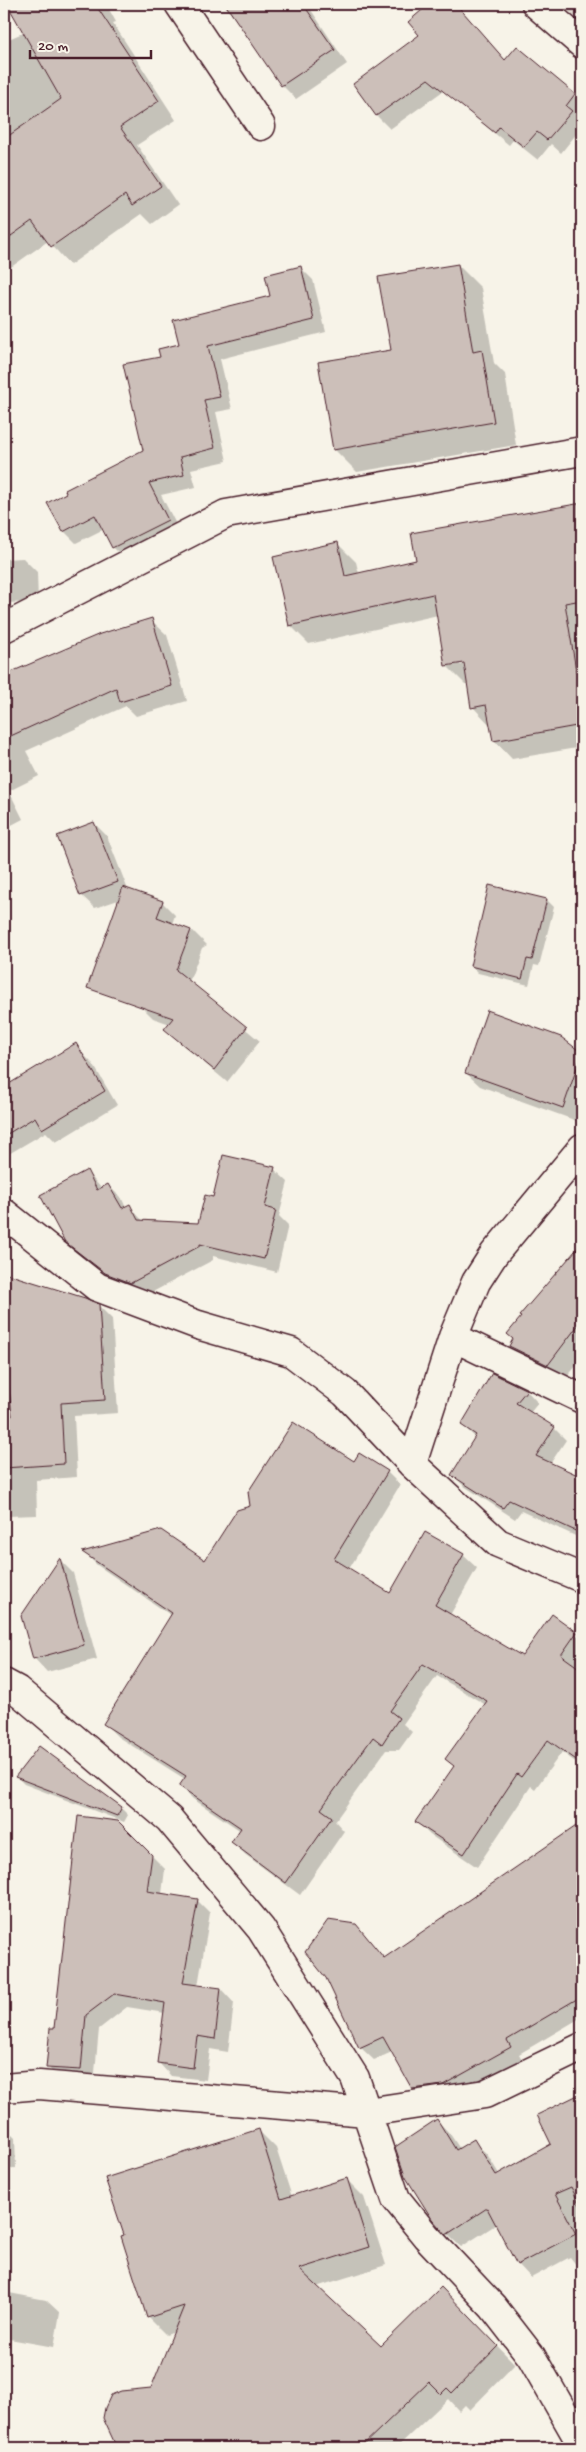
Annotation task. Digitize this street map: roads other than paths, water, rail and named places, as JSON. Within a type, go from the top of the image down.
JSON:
[{"type":"street","points":[[179,4],[260,126]]},
{"type":"street","points":[[536,4],[582,44]]},
{"type":"street","points":[[4,628],[226,514],[582,451]]},
{"type":"street","points":[[412,1464],[453,1337],[476,1282],[494,1254],[582,1148]]},
{"type":"street","points":[[5,1219],[97,1287],[198,1325],[292,1352],[345,1392],[412,1464],[498,1543],[582,1578]]},
{"type":"street","points":[[453,1337],[582,1399]]},
{"type":"street","points":[[4,1683],[17,1690],[168,1819],[260,1929],[355,2078],[396,2199],[426,2236],[493,2307],[525,2349],[582,2445]]},
{"type":"street","points":[[4,2088],[39,2084],[367,2112],[484,2094],[582,2047]]}]
